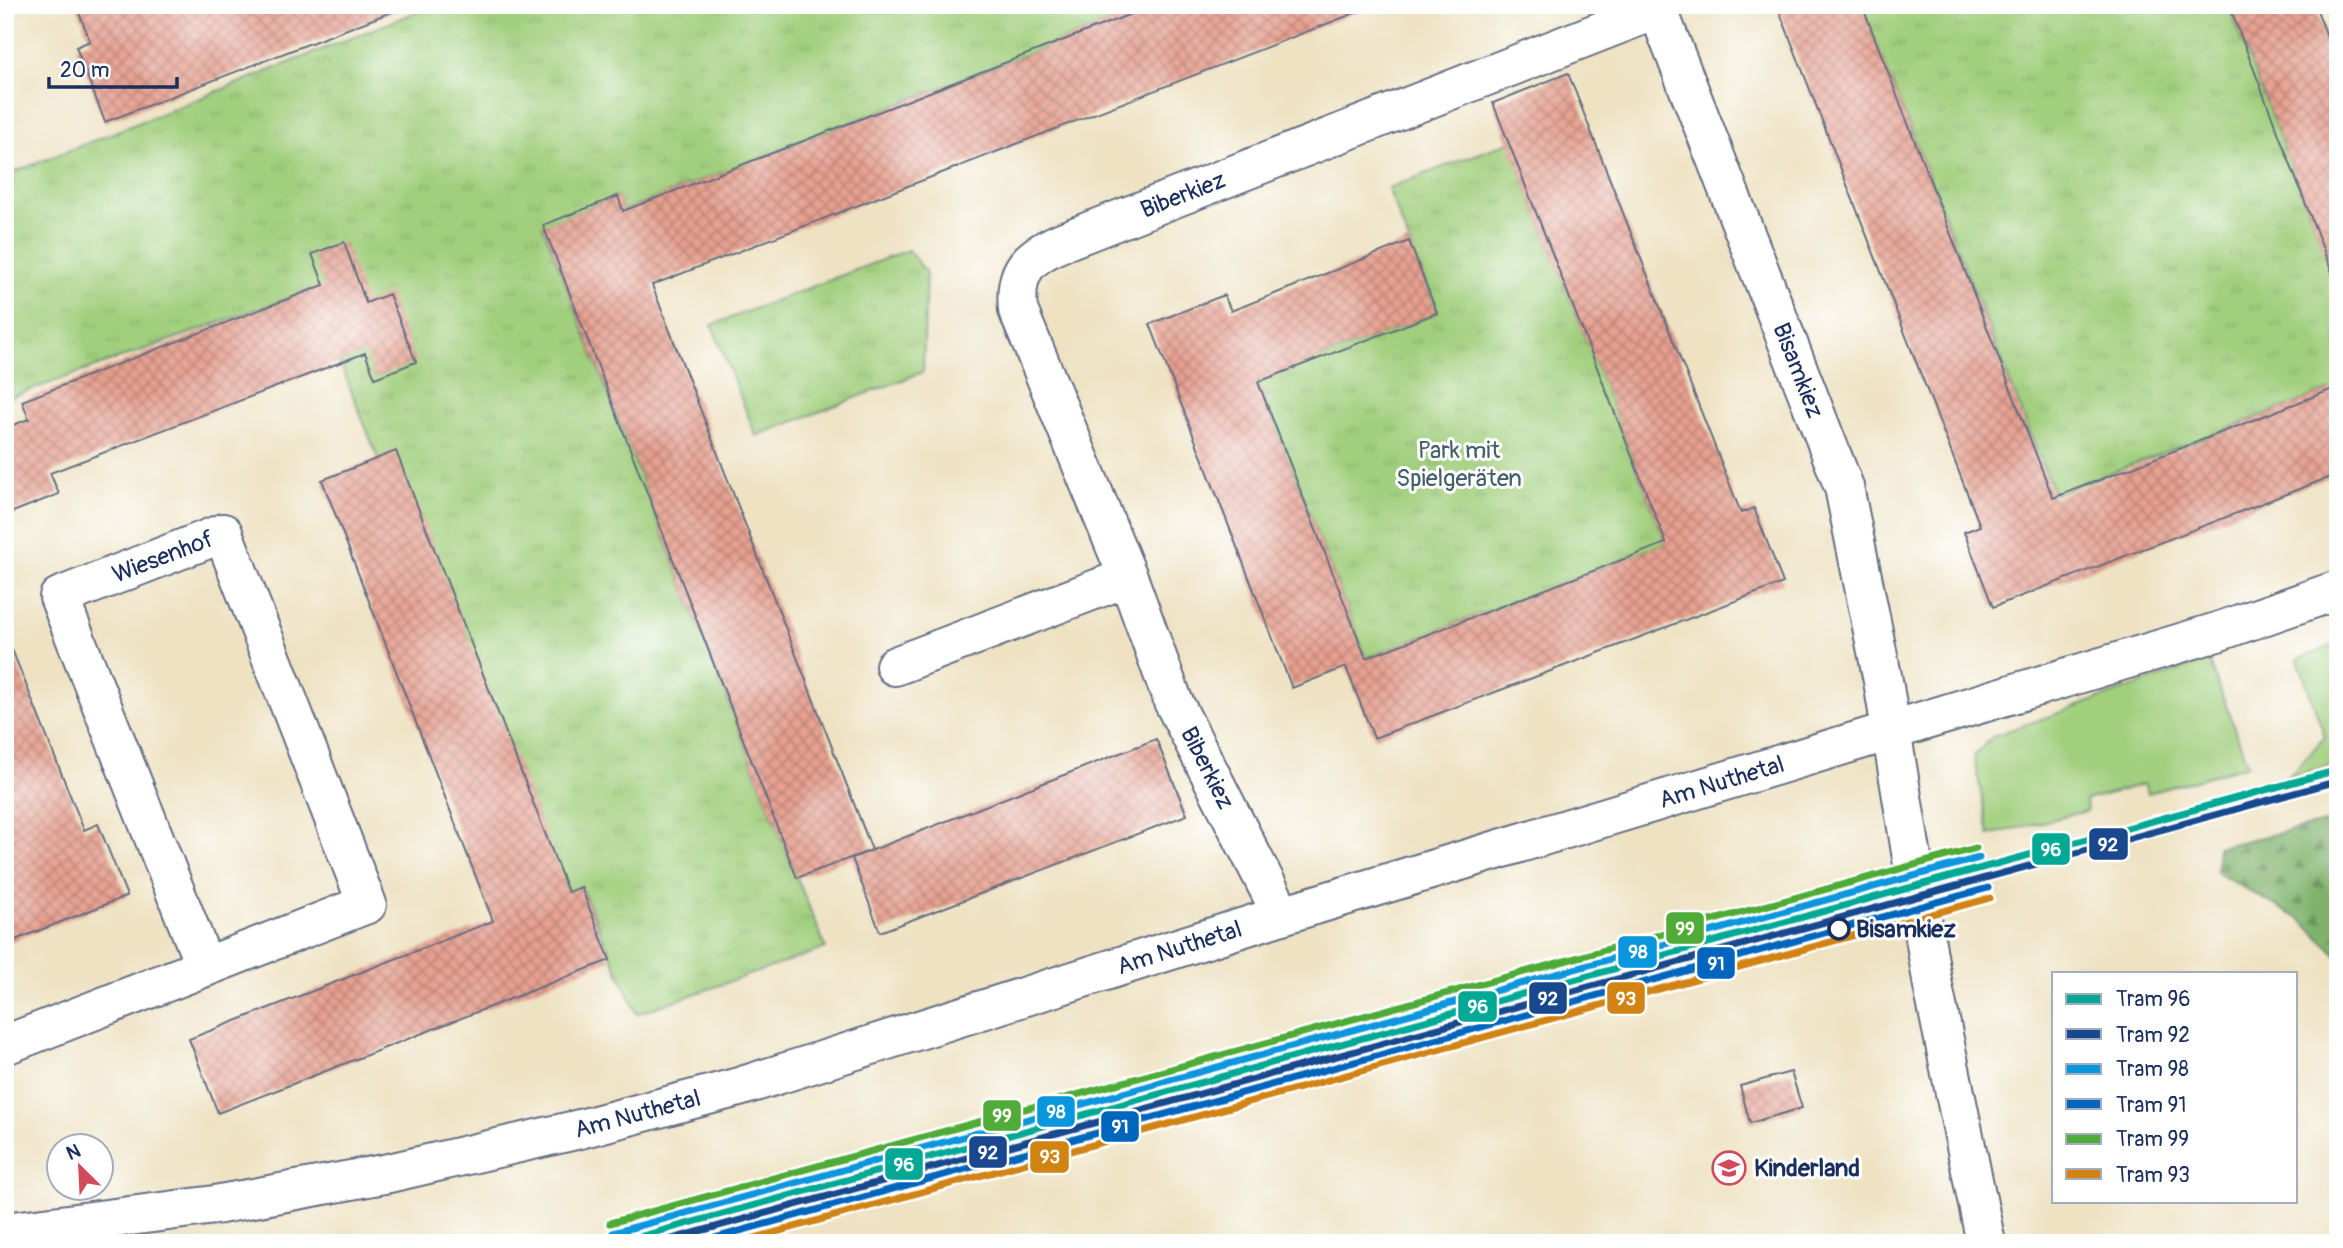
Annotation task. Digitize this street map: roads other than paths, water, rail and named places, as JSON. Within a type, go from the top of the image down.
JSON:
[{"type":"street","name":"Biberkiez","points":[[1282,915],[1173,701],[1128,578],[1018,310],[1016,289],[1022,269],[1039,252],[1062,242],[1657,7]]},
{"type":"street","name":"Bisamkiez","points":[[1657,7],[1844,487],[1891,731],[1934,986],[1986,1243]]},
{"type":"street","name":"Wiesenhof","points":[[5,1045],[367,904],[223,533],[59,597],[205,967]]},
{"type":"street","points":[[895,666],[1128,578]]},
{"type":"street","name":"Am Nuthetal","points":[[5,1233],[215,1205],[389,1173],[580,1129],[738,1087],[1282,915],[2217,632],[2338,590]]},
{"type":"tram line","name":"96","points":[[617,1243],[2338,770]]},
{"type":"tram line","name":"92","points":[[657,1243],[2338,781]]},
{"type":"tram line","name":"99","points":[[610,1223],[1976,848]]},
{"type":"tram line","name":"98","points":[[613,1233],[1979,858]]},
{"type":"tram line","name":"91","points":[[696,1243],[1988,888]]},
{"type":"tram line","name":"93","points":[[736,1243],[1990,898]]},
{"type":"tram line","points":[[1350,1066],[1477,1021],[1588,977]]},
{"type":"tram line","points":[[1064,1121],[1316,1076]]},
{"type":"place","name":"Bisamkiez","points":[[1839,929]]},
{"type":"place","name":"Kinderland","points":[[1729,1168]]},
{"type":"park label","name":"Park mit Spielgeräten","points":[[1459,464]]}]
